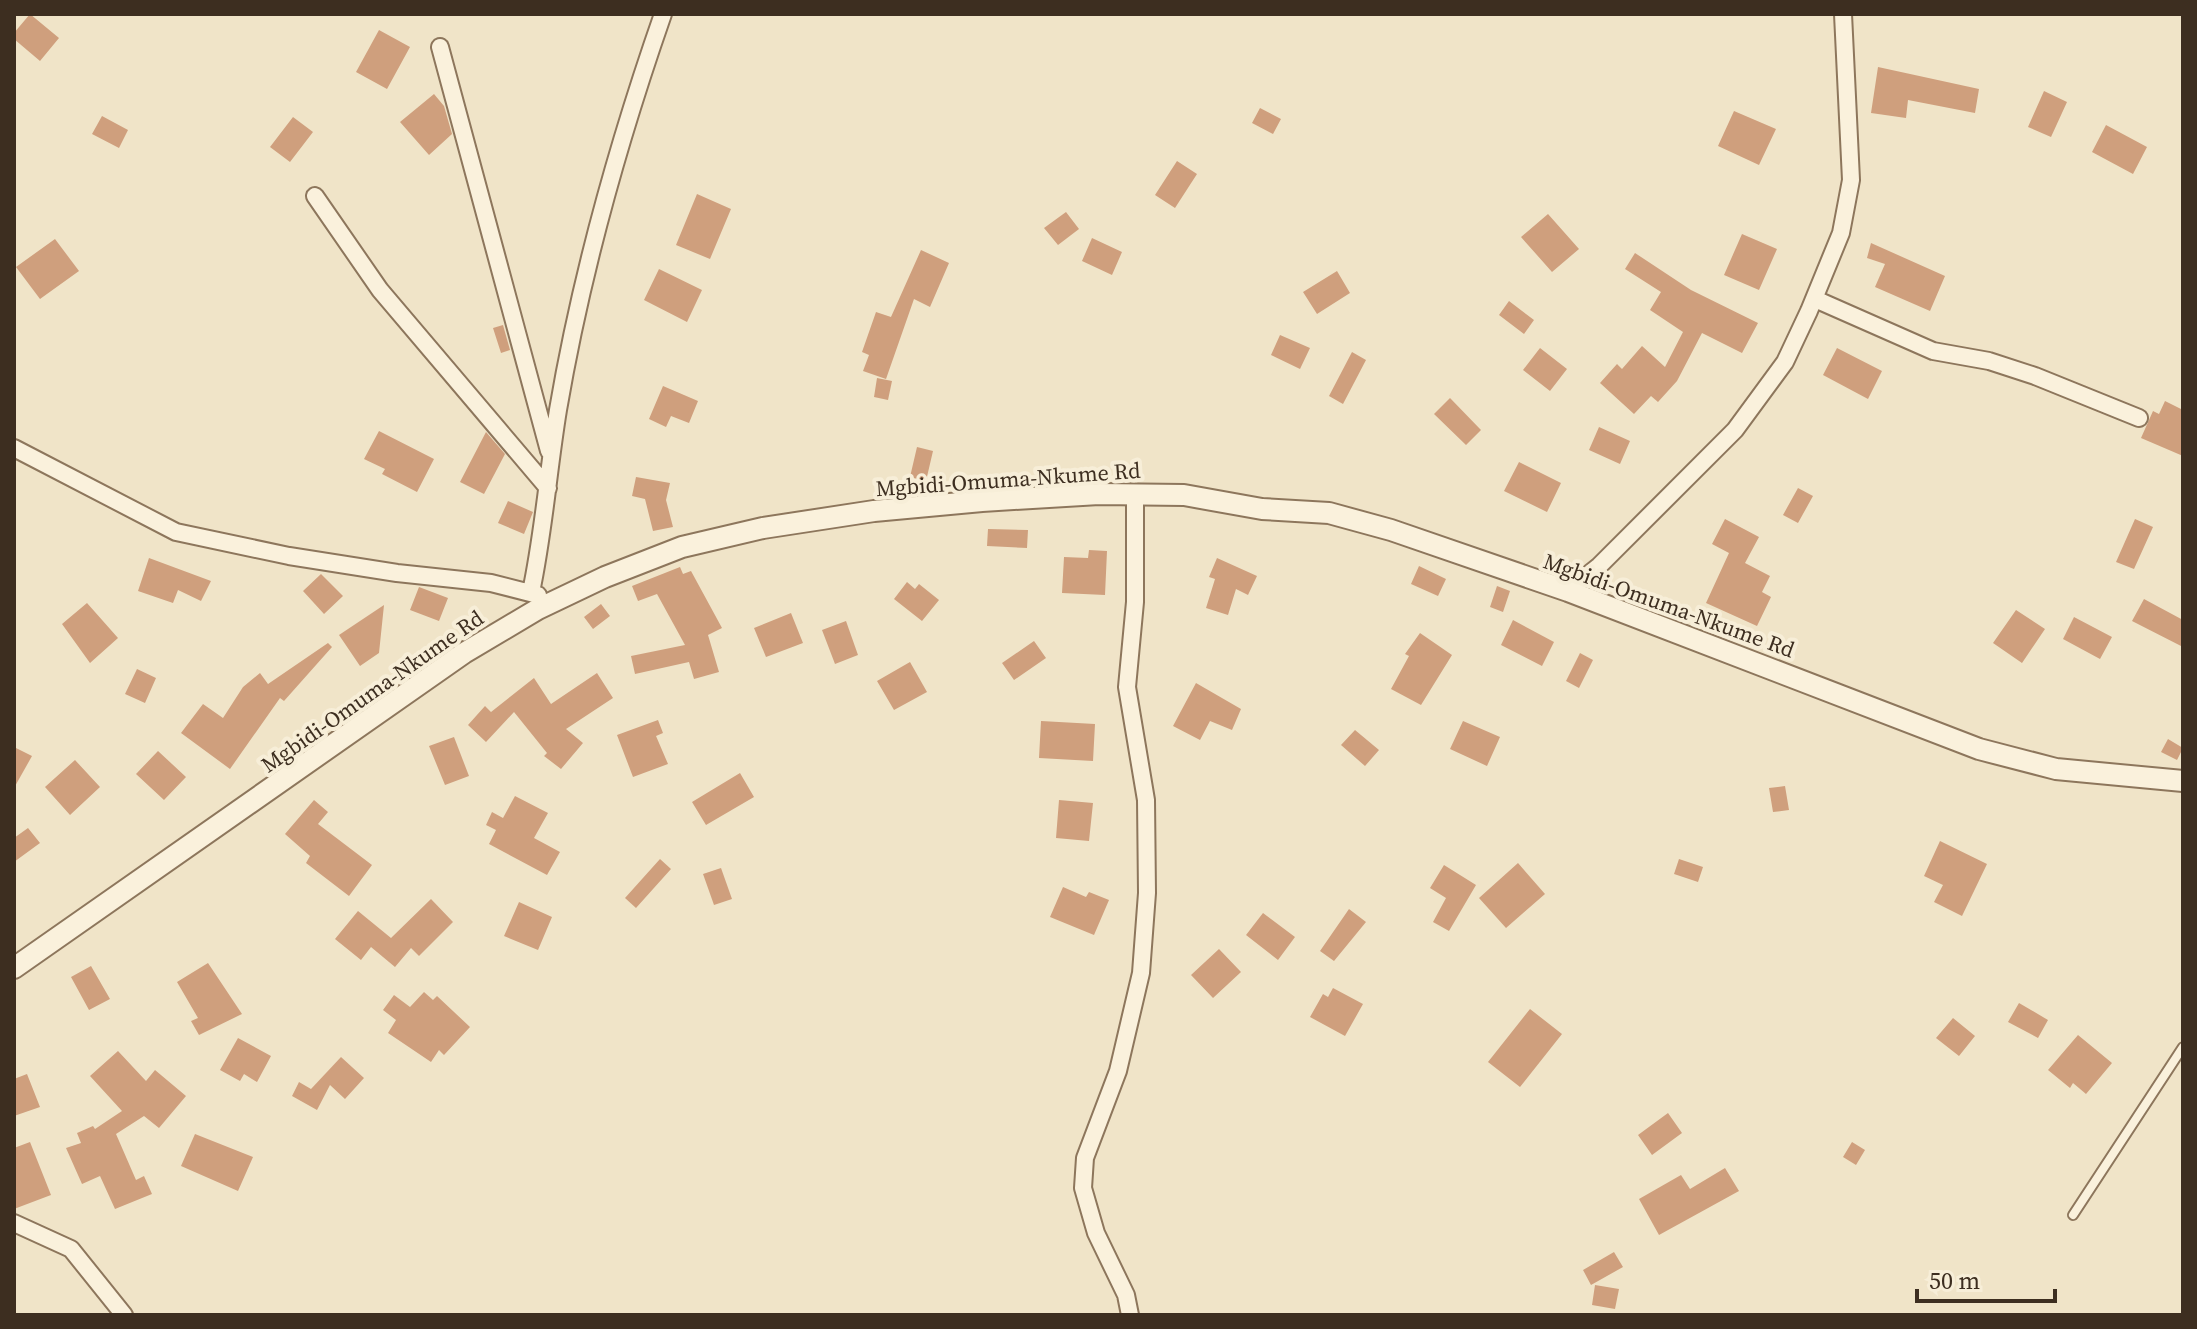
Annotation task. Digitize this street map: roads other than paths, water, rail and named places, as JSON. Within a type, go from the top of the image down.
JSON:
[{"type":"street","points":[[531,592],[543,539],[558,409],[607,189],[663,14]]},
{"type":"street","points":[[1568,591],[1599,566],[1735,430],[1785,362],[1815,299],[1841,233],[1851,180],[1843,14]]},
{"type":"street","points":[[440,47],[551,458]]},
{"type":"street","points":[[315,196],[380,290],[548,488]]},
{"type":"street","points":[[1815,299],[1933,351],[2024,372],[2139,418]]},
{"type":"street","points":[[14,448],[176,532],[289,556],[397,573],[491,583],[531,592],[553,602]]},
{"type":"street","points":[[1130,1315],[1126,1295],[1101,1247],[1083,1188],[1085,1158],[1118,1071],[1141,973],[1146,906],[1146,800],[1127,687],[1135,602],[1135,494]]},
{"type":"street","name":"Mgbidi-Omuma-Nkume Rd","points":[[14,968],[464,653],[553,602],[682,547],[763,528],[920,507],[1135,494],[1184,495],[1262,509],[1329,513],[1391,530],[1568,591],[1979,749],[2056,769],[2183,781]]},
{"type":"street","points":[[14,1223],[71,1249],[124,1315]]},
{"type":"lane","points":[[2073,1215],[2183,1047]]}]
